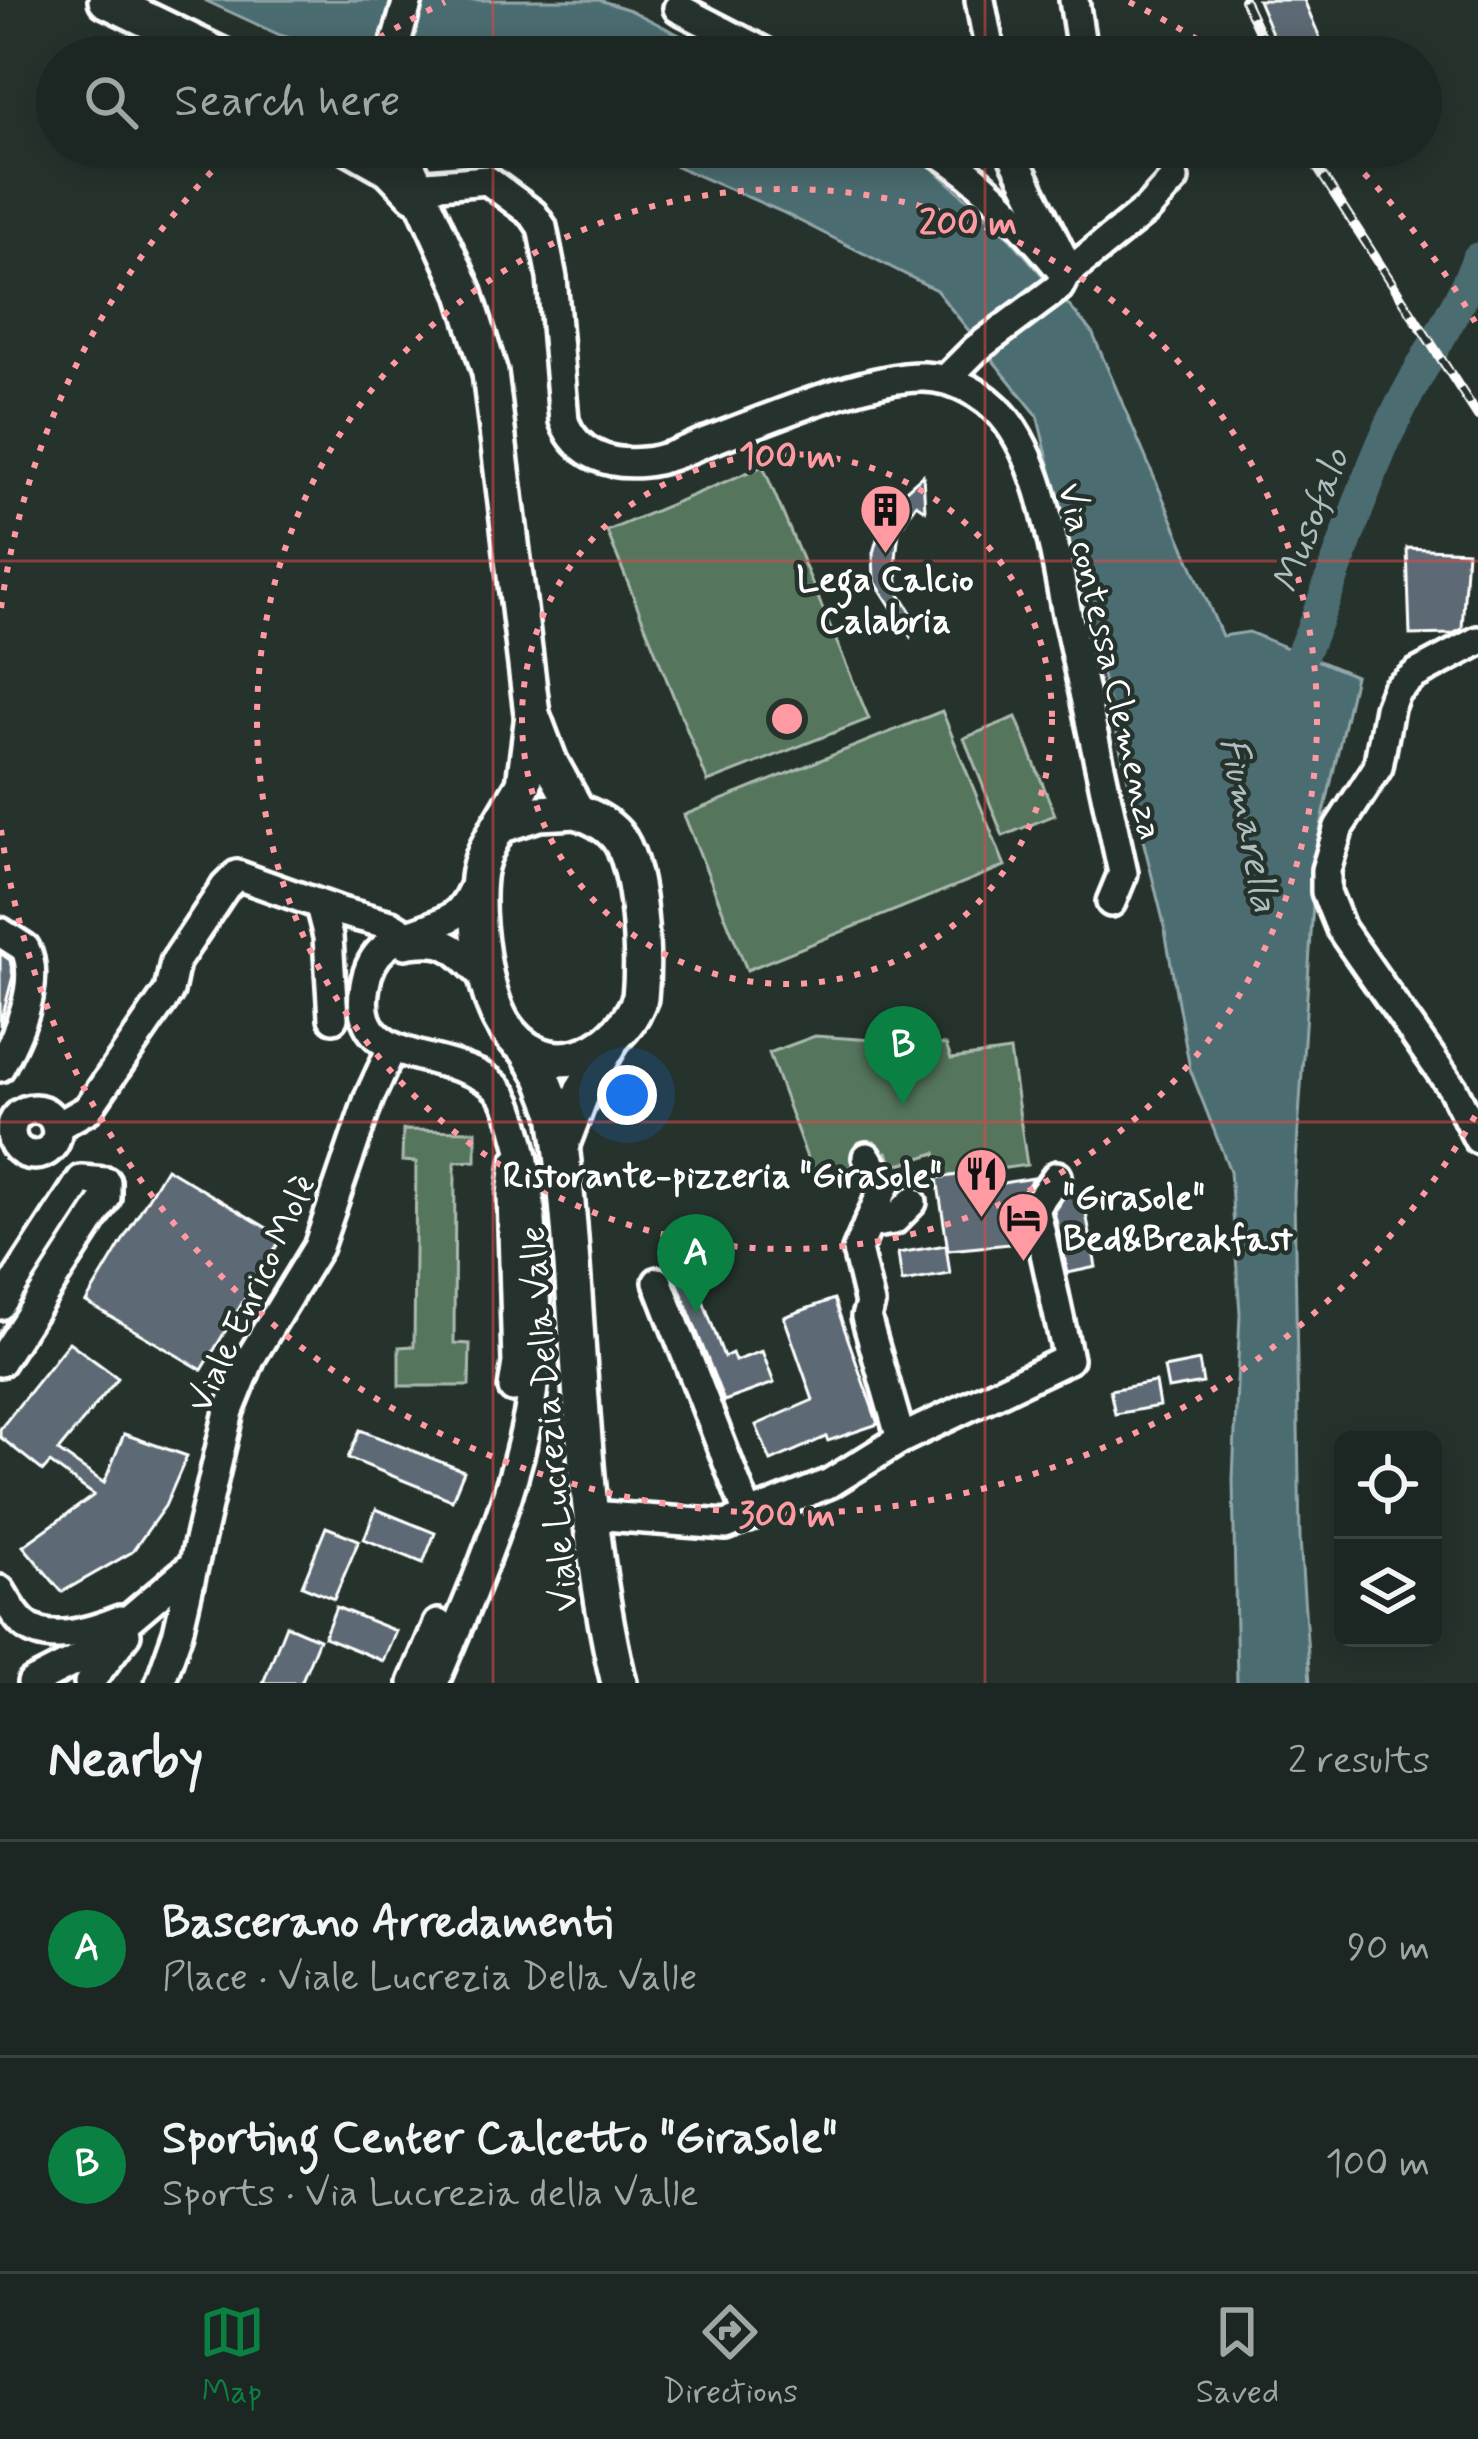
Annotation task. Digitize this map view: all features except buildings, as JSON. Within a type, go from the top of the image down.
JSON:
[{"type":"main road","points":[[106,0],[181,36]]},
{"type":"main road","points":[[389,168],[419,195]]},
{"type":"main road","name":"Viale Lucrezia Della Valle","points":[[408,168],[464,290],[490,374],[532,714],[550,762],[577,811],[602,821],[621,840],[635,892],[640,998],[583,1089],[561,1146]]},
{"type":"main road","name":"Viale Lucrezia Della Valle","points":[[532,714],[524,784],[485,850],[478,878],[487,979],[505,1027],[543,1077],[557,1113],[591,1515],[603,1616],[619,1683]]},
{"type":"main road","points":[[499,826],[539,813],[577,811]]},
{"type":"main road","points":[[526,1049],[543,1057],[582,1057],[610,1044]]},
{"type":"street","points":[[398,36],[408,0]]},
{"type":"street","points":[[980,0],[987,36]]},
{"type":"street","points":[[1075,0],[1080,36]]},
{"type":"street","points":[[678,8],[732,36]]},
{"type":"street","points":[[963,168],[1033,236],[1062,281]]},
{"type":"street","points":[[1019,168],[1065,262],[1062,281]]},
{"type":"street","points":[[444,245],[446,206],[473,179]]},
{"type":"street","points":[[419,195],[473,179],[488,180],[533,214],[542,227],[551,278],[564,421],[570,436],[592,455],[623,462],[661,459],[860,389],[921,376],[946,380],[976,349],[1147,209],[1174,179]]},
{"type":"street","name":"Via contessa Clemenza","points":[[946,380],[980,395],[1007,421],[1039,493],[1123,873],[1111,902]]},
{"type":"street","points":[[1478,641],[1396,690],[1378,766],[1339,827],[1326,870],[1326,892],[1341,929],[1453,1089],[1478,1139]]},
{"type":"street","points":[[5,1128],[19,1149],[34,1154],[53,1144],[56,1127],[88,1109],[169,991],[176,962],[237,875],[320,906],[373,919],[394,942],[449,944],[487,979]]},
{"type":"street","points":[[434,1683],[511,1479],[527,1417],[537,1344],[531,1196],[505,1097],[486,1079],[461,1066],[392,1048],[372,1030],[364,998],[369,971],[394,942],[457,914],[478,878]]},
{"type":"street","points":[[320,906],[328,937],[333,1018]]},
{"type":"street","points":[[0,932],[25,948],[31,975],[15,1040],[0,1067]]},
{"type":"street","name":"Viale Enrico Molè","points":[[160,1683],[178,1632],[229,1412],[251,1357],[318,1247],[369,1098],[392,1048]]},
{"type":"street","points":[[498,1341],[498,1196],[502,1172],[519,1141]]},
{"type":"street","points":[[413,1683],[494,1475],[506,1429],[517,1363],[512,1196],[519,1141]]},
{"type":"street","points":[[867,1156],[903,1189],[868,1224],[857,1250],[870,1304],[866,1317],[901,1439]]},
{"type":"street","points":[[591,1515],[726,1525],[830,1483],[901,1439],[1068,1359],[1035,1208],[1057,1176]]},
{"type":"street","points":[[0,1305],[81,1180],[106,1183],[106,1198],[0,1362]]},
{"type":"street","points":[[658,1282],[749,1517]]},
{"type":"street","points":[[32,1683],[86,1655],[193,1565]]},
{"type":"street","points":[[0,1590],[23,1624],[41,1633],[96,1630],[134,1614]]},
{"type":"street","points":[[89,1683],[122,1644],[134,1614]]},
{"type":"green space","points":[[763,466],[869,719],[708,782],[607,531]]},
{"type":"green space","points":[[942,711],[1005,866],[747,970],[684,815]]},
{"type":"green space","points":[[1016,717],[1055,815],[1003,836],[964,738]]},
{"type":"green space","points":[[815,1036],[946,1045],[951,1059],[1010,1051],[1027,1165],[943,1177],[936,1153],[894,1166],[887,1152],[871,1162],[814,1177],[769,1053]]},
{"type":"green space","points":[[403,1130],[476,1131],[476,1161],[455,1162],[454,1343],[470,1344],[469,1386],[399,1386],[399,1347],[414,1346],[416,1162],[402,1161]]},
{"type":"water","points":[[204,0],[599,0],[681,36],[283,36]]},
{"type":"water","name":"Fiumarella","points":[[681,168],[933,168],[1009,237],[1092,332],[1222,636],[1249,632],[1355,676],[1317,844],[1294,1193],[1300,1539],[1310,1683],[1237,1683],[1233,1479],[1240,1313],[1230,1171],[1190,1069],[1163,920],[1037,415],[936,290],[780,211]]},
{"type":"waterway","name":"Musofalo","points":[[1283,694],[1385,439],[1478,259]]},
{"type":"railway","points":[[1244,0],[1261,36]]},
{"type":"railway","points":[[1318,168],[1478,416]]},
{"type":"place","name":"Lega Calcio Calabria","points":[[885,556]]},
{"type":"place","name":"Sporting Center Calcetto \"Girasole\"","points":[[903,1105]]},
{"type":"place","name":"Ristorante-pizzeria \"Girasole\"","points":[[981,1220]]},
{"type":"place","name":"\"Girasole\" Bed&Breakfast","points":[[1024,1263]]},
{"type":"place","name":"Bascerano Arredamenti","points":[[696,1313]]}]
